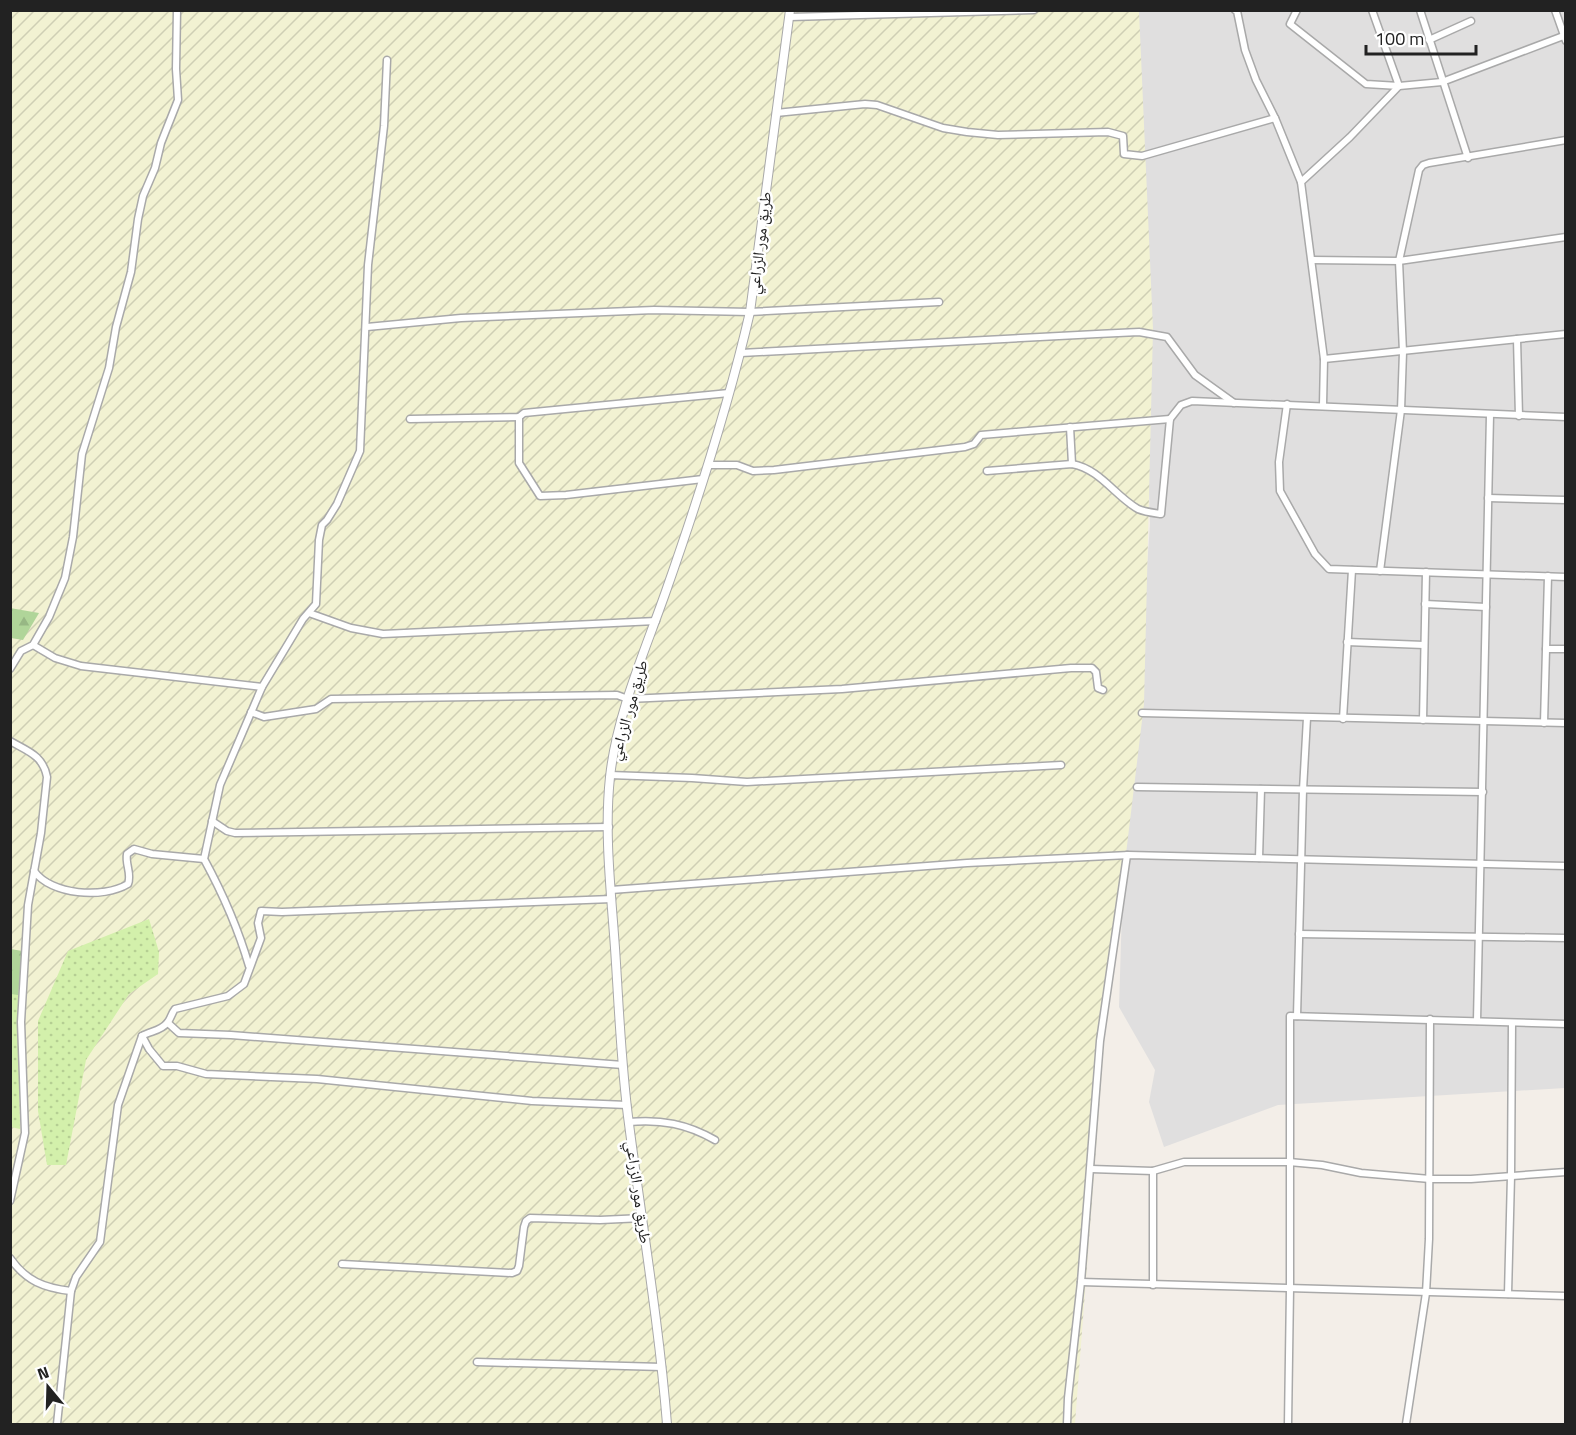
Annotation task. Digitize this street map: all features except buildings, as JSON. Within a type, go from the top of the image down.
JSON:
[{"type":"street","points":[[10,669],[21,651],[33,645],[49,617],[65,579],[73,537],[82,454],[109,368],[116,327],[131,272],[143,196],[178,100],[177,10]]},
{"type":"street","points":[[790,14],[1034,10]]},
{"type":"street","points":[[1297,10],[1290,24],[1366,84],[1399,86],[1442,82],[1565,37],[1555,10]]},
{"type":"street","points":[[1372,10],[1399,86]]},
{"type":"street","points":[[1420,10],[1468,158]]},
{"type":"street","points":[[1236,11],[1245,50],[1256,80],[1275,118],[1301,182],[1324,359],[1323,405]]},
{"type":"street","name":"طريق مور الزراعي","points":[[667,1425],[662,1367],[623,1065],[611,890],[610,775],[628,699],[708,465],[741,353],[750,312],[790,14]]},
{"type":"street","points":[[1429,40],[1472,21]]},
{"type":"street","points":[[249,966],[240,935],[204,859],[220,785],[251,712],[262,687],[317,600],[319,540],[322,525],[337,504],[360,451],[368,265],[384,126],[387,60]]},
{"type":"street","points":[[1301,182],[1350,138],[1399,86]]},
{"type":"street","points":[[776,113],[865,104],[878,105],[943,128],[967,132],[998,135],[1107,132],[1123,135],[1124,154],[1142,156],[1275,118]]},
{"type":"street","points":[[1380,571],[1401,410],[1399,261],[1419,170],[1423,165],[1566,140]]},
{"type":"street","points":[[1312,260],[1399,261],[1566,237]]},
{"type":"street","points":[[367,327],[461,318],[654,310],[750,312],[939,302]]},
{"type":"street","points":[[741,353],[1097,334],[1156,333],[1167,337],[1195,375],[1234,403]]},
{"type":"street","points":[[1324,359],[1566,334]]},
{"type":"street","points":[[1516,339],[1519,416]]},
{"type":"street","points":[[410,419],[519,417],[524,413],[729,393]]},
{"type":"street","points":[[987,471],[1072,464],[1100,477],[1136,508],[1161,514],[1170,419],[1181,405],[1192,401],[1566,417]]},
{"type":"street","points":[[1287,404],[1279,462],[1280,492],[1315,554],[1329,569],[1566,577]]},
{"type":"street","points":[[1477,1021],[1490,415]]},
{"type":"street","points":[[519,417],[519,463],[540,496],[566,495],[703,478]]},
{"type":"street","points":[[708,465],[737,465],[753,471],[774,470],[965,447],[974,444],[981,435],[1170,419]]},
{"type":"street","points":[[1070,426],[1072,464]]},
{"type":"street","points":[[1488,498],[1566,500]]},
{"type":"street","points":[[1343,718],[1352,570]]},
{"type":"street","points":[[1423,720],[1426,572]]},
{"type":"street","points":[[1545,723],[1548,576]]},
{"type":"street","points":[[1425,604],[1486,607]]},
{"type":"street","points":[[309,613],[351,628],[383,634],[656,621]]},
{"type":"street","points":[[1347,642],[1424,645]]},
{"type":"street","points":[[33,645],[55,658],[81,666],[262,687]]},
{"type":"street","points":[[1546,649],[1566,649]]},
{"type":"street","points":[[251,712],[264,717],[316,709],[331,699],[617,695],[628,699],[842,689],[1071,668],[1092,668],[1096,672],[1096,684],[1103,690]]},
{"type":"street","points":[[1142,713],[1566,723]]},
{"type":"street","points":[[1297,1016],[1307,718]]},
{"type":"street","points":[[10,741],[36,754],[46,768],[47,785],[28,905],[21,1022],[25,1133],[10,1201]]},
{"type":"street","points":[[610,775],[747,782],[1061,765]]},
{"type":"street","points":[[1137,787],[1483,792]]},
{"type":"street","points":[[1259,858],[1261,789]]},
{"type":"street","points":[[212,821],[227,831],[235,833],[609,827]]},
{"type":"street","points":[[34,871],[40,879],[65,891],[110,891],[128,884],[130,880],[126,859],[127,854],[134,849],[152,854],[204,859]]},
{"type":"street","points":[[1067,1425],[1091,1169],[1100,1041],[1127,855]]},
{"type":"street","points":[[611,890],[968,863],[1127,855],[1566,866]]},
{"type":"street","points":[[57,1425],[71,1291],[76,1276],[100,1242],[118,1105],[142,1036],[168,1023],[171,1013],[176,1009],[228,996],[244,984],[261,938],[258,923],[261,910],[282,912],[612,899]]},
{"type":"street","points":[[1299,934],[1566,939]]},
{"type":"street","points":[[1288,1425],[1290,1016],[1566,1024]]},
{"type":"street","points":[[1406,1425],[1426,1293],[1430,1179],[1430,1019]]},
{"type":"street","points":[[168,1023],[179,1033],[193,1035],[231,1035],[623,1065]]},
{"type":"street","points":[[1508,1294],[1512,1023]]},
{"type":"street","points":[[142,1036],[149,1049],[164,1066],[177,1066],[206,1074],[317,1079],[532,1101],[627,1105]]},
{"type":"street","points":[[629,1122],[665,1121],[689,1126],[715,1140]]},
{"type":"street","points":[[1091,1169],[1153,1171],[1184,1162],[1289,1162],[1322,1165],[1361,1173],[1430,1179],[1471,1179],[1566,1172]]},
{"type":"street","points":[[1153,1171],[1153,1285]]},
{"type":"street","points":[[342,1264],[512,1273],[518,1271],[524,1227],[530,1218],[600,1220],[643,1218]]},
{"type":"street","points":[[10,1258],[24,1276],[40,1285],[71,1291]]},
{"type":"street","points":[[1081,1282],[1566,1296]]},
{"type":"street","points":[[477,1362],[662,1367]]},
{"type":"shaded area","points":[[1135,11],[1565,11],[1565,1088],[1278,1105],[1164,1147],[1149,1102],[1155,1070],[1119,1007],[1125,813],[1131,797],[1150,524]]},
{"type":"green space","points":[[11,11],[1139,11],[1153,329],[1144,704],[1105,1029],[1075,1424],[11,1424]]},
{"type":"green space","points":[[10,608],[39,613],[23,640],[11,638]]},
{"type":"green space","points":[[149,919],[159,952],[158,974],[129,994],[86,1060],[66,1165],[47,1165],[38,1111],[38,1021],[68,951]]},
{"type":"green space","points":[[11,949],[22,951],[18,995],[11,994]]},
{"type":"green space","points":[[10,950],[21,952],[18,1021],[20,1129],[11,1127]]}]
